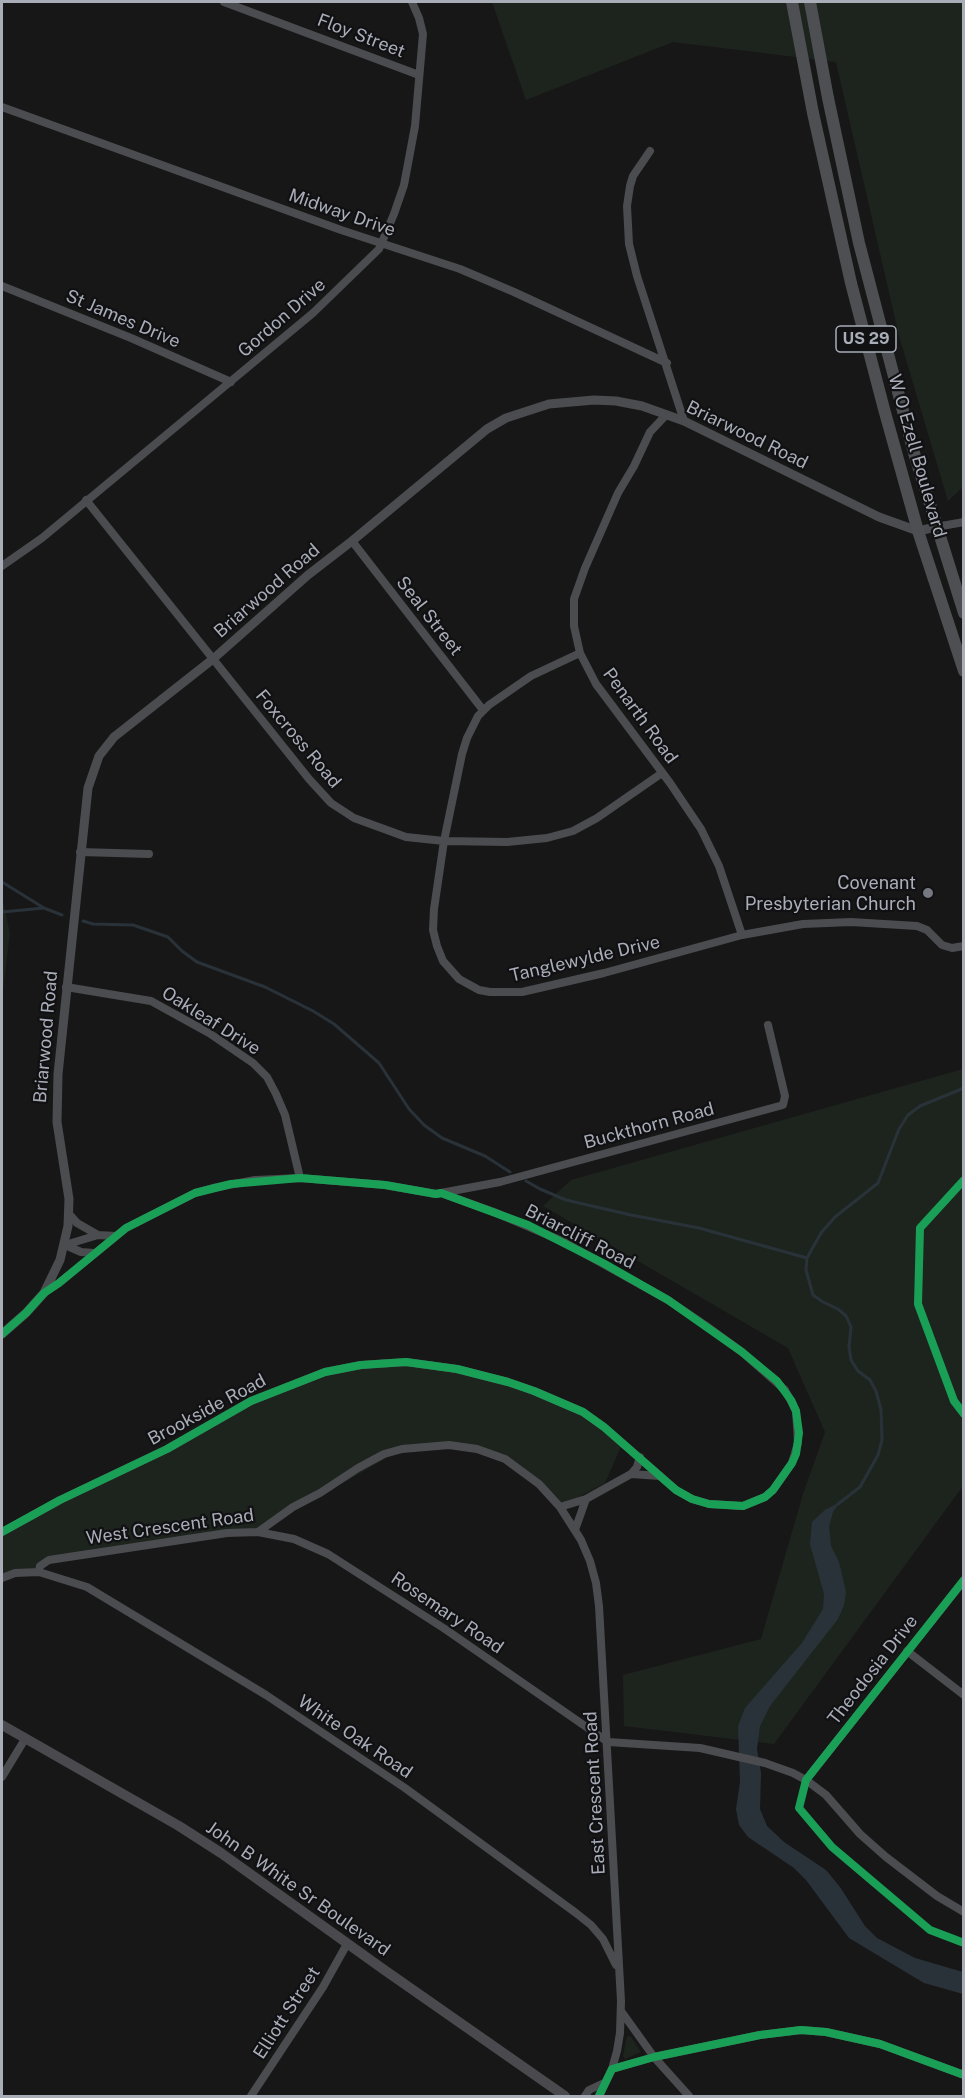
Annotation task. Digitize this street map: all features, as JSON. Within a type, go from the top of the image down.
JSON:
[{"type":"main road","name":"W O Ezell Boulevard","points":[[792,2],[834,212],[874,371],[918,531],[963,671]]},
{"type":"main road","name":"W O Ezell Boulevard","points":[[810,2],[847,188],[890,364],[963,613]]},
{"type":"main road","points":[[795,20],[813,17]]},
{"type":"main road","points":[[874,371],[890,364]]},
{"type":"main road","name":"John B White Sr Boulevard","points":[[2,1725],[179,1826],[266,1884],[347,1944],[565,2097]]},
{"type":"street","name":"Floy Street","points":[[224,2],[419,75]]},
{"type":"street","name":"Gordon Drive","points":[[2,566],[42,538],[231,382],[313,313],[372,258],[383,242],[400,195],[410,156],[423,34],[412,2]]},
{"type":"street","name":"Midway Drive","points":[[2,107],[341,230],[460,269],[667,363]]},
{"type":"street","points":[[650,151],[633,176],[630,186],[627,228],[637,276],[684,421]]},
{"type":"street","name":"St James Drive","points":[[2,286],[131,338],[231,382]]},
{"type":"street","name":"Briarwood Road","points":[[44,1293],[65,1245],[69,1214],[68,1189],[59,1146],[58,1074],[80,852],[90,777],[107,744],[213,659],[308,575],[469,443],[506,418],[549,404],[594,399],[642,406],[684,421],[879,517],[918,531]]},
{"type":"street","name":"Penarth Road","points":[[666,415],[650,432],[618,493],[579,583],[573,612],[577,640],[580,653],[596,684],[695,819],[714,853],[742,935]]},
{"type":"street","name":"Foxcross Road","points":[[86,500],[294,761],[336,806],[354,818],[393,834],[444,841],[507,842],[560,835],[597,818],[662,773]]},
{"type":"street","points":[[918,531],[963,522]]},
{"type":"street","name":"Seal Street","points":[[352,541],[483,710]]},
{"type":"street","name":"Tanglewylde Drive","points":[[580,653],[531,676],[483,710],[467,738],[444,841],[434,909],[434,938],[450,971],[468,986],[501,993],[522,992],[604,973],[742,935],[803,924],[851,922],[922,927],[932,933],[942,945],[952,948],[963,946]]},
{"type":"street","points":[[80,852],[149,854]]},
{"type":"street","name":"Oakleaf Drive","points":[[66,987],[151,1001],[209,1033],[253,1063],[267,1077],[285,1115],[300,1178]]},
{"type":"street","name":"Buckthorn Road","points":[[441,1193],[500,1182],[778,1107],[785,1101],[785,1096],[768,1025]]},
{"type":"street","name":"Briarcliff Road","points":[[2,1334],[44,1293],[126,1228],[195,1193],[243,1182],[300,1178],[385,1185],[441,1193],[528,1225],[603,1263],[668,1300],[742,1352],[785,1390],[796,1411],[798,1443],[792,1463],[773,1490],[765,1497],[743,1506],[709,1504],[684,1495],[661,1476]]},
{"type":"street","points":[[69,1214],[77,1223],[98,1234],[116,1236]]},
{"type":"street","points":[[65,1245],[98,1234]]},
{"type":"street","points":[[65,1245],[81,1252],[94,1253]]},
{"type":"street","name":"Brookside Road","points":[[2,1532],[60,1500],[167,1449],[251,1401],[325,1372],[361,1365],[406,1362],[457,1369],[508,1382],[559,1401],[583,1413],[661,1476]]},
{"type":"street","name":"West Crescent Road","points":[[2,1578],[15,1574],[39,1572],[40,1566],[48,1560],[227,1533],[258,1532],[293,1507],[320,1493],[358,1468],[384,1454],[402,1449],[434,1445],[463,1446],[491,1453],[505,1459],[539,1484],[560,1506]]},
{"type":"street","points":[[560,1506],[586,1499],[631,1474],[637,1467],[640,1457]]},
{"type":"street","points":[[631,1474],[661,1476]]},
{"type":"street","points":[[575,1530],[586,1499]]},
{"type":"street","name":"East Crescent Road","points":[[560,1506],[590,1561],[596,1583],[608,1742],[621,2010],[620,2033],[612,2068],[599,2097]]},
{"type":"street","name":"Rosemary Road","points":[[258,1532],[294,1539],[328,1554],[454,1636],[608,1742]]},
{"type":"street","name":"White Oak Road","points":[[39,1572],[87,1587],[266,1695],[405,1788],[591,1925],[603,1939],[619,1971]]},
{"type":"street","name":"Theodosia Drive","points":[[806,1780],[963,1580]]},
{"type":"street","points":[[907,1651],[963,1695]]},
{"type":"street","points":[[2,1777],[25,1739]]},
{"type":"street","points":[[608,1742],[700,1748],[765,1763],[793,1773],[826,1795],[860,1834],[886,1857],[937,1896],[963,1912]]},
{"type":"street","name":"Elliott Street","points":[[251,2097],[347,1944]]},
{"type":"street","points":[[621,2010],[654,2057],[689,2097]]},
{"type":"street","points":[[612,2068],[760,2035],[801,2030],[826,2032],[880,2044],[963,2075]]},
{"type":"street","name":"East Crescent Road","points":[[585,2097],[589,2090],[604,2084]]},
{"type":"shaded area","points":[[492,2],[963,2],[964,486],[948,501],[899,336],[836,62],[673,42],[526,100]]},
{"type":"shaded area","points":[[2,902],[10,933],[2,999]]},
{"type":"shaded area","points":[[963,1069],[963,1486],[774,1744],[624,1726],[623,1675],[761,1639],[803,1494],[825,1432],[788,1348],[543,1206],[571,1180]]},
{"type":"shaded area","points":[[406,1362],[482,1375],[559,1401],[623,1442],[605,1483],[560,1507],[505,1459],[449,1445],[402,1449],[258,1532],[49,1560],[39,1572],[2,1578],[2,1532],[251,1401],[325,1372]]},
{"type":"shaded area","points":[[840,1502],[833,1512],[829,1527],[831,1546],[839,1562],[846,1592],[844,1605],[838,1619],[770,1706],[760,1726],[757,1749],[761,1773],[760,1809],[767,1826],[784,1842],[826,1870],[865,1926],[877,1938],[915,1958],[963,1972],[963,1994],[924,1983],[849,1938],[806,1880],[794,1868],[748,1837],[739,1825],[736,1809],[740,1782],[738,1726],[745,1708],[802,1643],[823,1609],[824,1594],[810,1544],[812,1522],[825,1510]]},
{"type":"shaded area","points":[[627,2036],[631,2037],[641,2052],[625,2059],[623,2056]]},
{"type":"waterway","points":[[2,882],[44,908],[62,915]]},
{"type":"waterway","points":[[2,912],[44,908]]},
{"type":"waterway","points":[[83,921],[93,924],[133,925],[168,937],[197,962],[265,987],[313,1011],[334,1024],[379,1063],[409,1109],[424,1125],[442,1138],[485,1156],[510,1172]]},
{"type":"waterway","points":[[838,1504],[860,1487],[878,1455],[882,1440],[881,1410],[876,1391],[870,1380],[858,1371],[851,1360],[849,1347],[851,1327],[846,1316],[813,1295],[806,1270],[807,1258],[821,1233],[835,1217],[878,1183],[899,1129],[908,1115],[920,1106],[964,1088]]},
{"type":"waterway","points":[[526,1181],[566,1200],[699,1228],[807,1258]]},
{"type":"cycle path","points":[[2,1334],[44,1293],[126,1228],[195,1193],[231,1184],[300,1178],[385,1185],[441,1193],[528,1225],[603,1263],[668,1300],[742,1352],[777,1381],[796,1411],[799,1433],[796,1454],[792,1463],[773,1490],[765,1497],[743,1506],[709,1504],[692,1499],[676,1490],[604,1427],[583,1412],[534,1391],[457,1369],[406,1362],[361,1365],[325,1372],[251,1401],[167,1449],[60,1500],[2,1532]]},
{"type":"cycle path","points":[[964,1180],[920,1228],[918,1304],[954,1401],[964,1414]]},
{"type":"cycle path","points":[[964,1580],[806,1780],[799,1808],[832,1847],[930,1930],[964,1943]]},
{"type":"cycle path","points":[[599,2096],[612,2069],[654,2057],[760,2035],[801,2030],[826,2032],[880,2044],[964,2075]]},
{"type":"place","name":"Covenant Presbyterian Church","points":[[928,893]]}]
